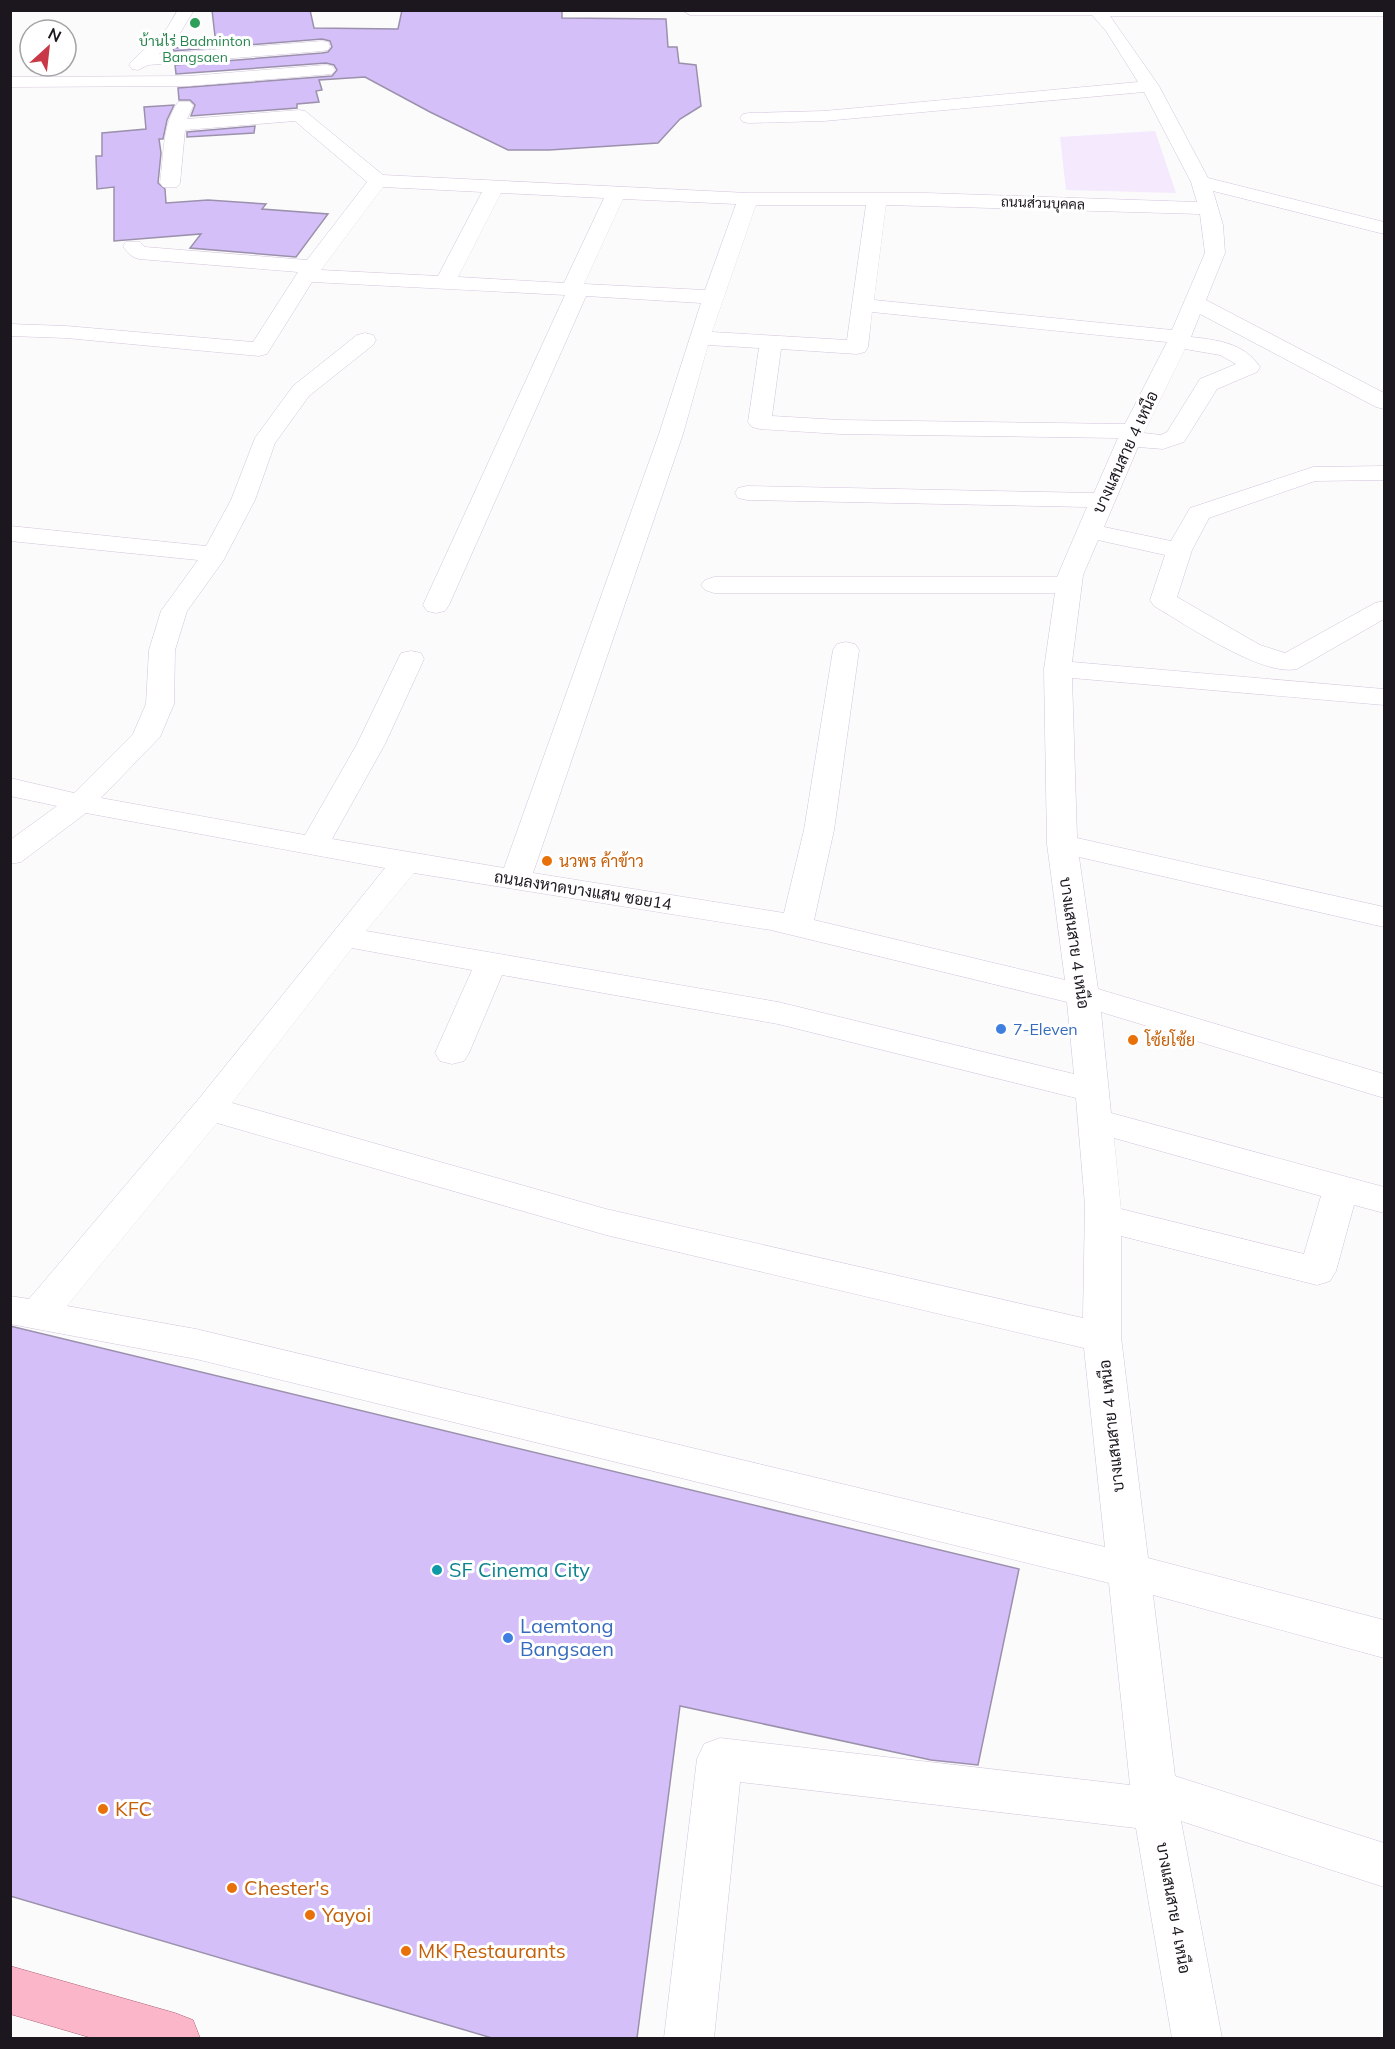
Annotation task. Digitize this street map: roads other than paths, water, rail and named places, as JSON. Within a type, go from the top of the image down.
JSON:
[{"type":"main road","points":[[10,1990],[175,2038]]},
{"type":"street","points":[[119,83],[173,31],[186,10]]},
{"type":"street","points":[[690,10],[1384,11]]},
{"type":"street","name":"บางแสนสาย 4 เหนือ","points":[[1096,11],[1112,28],[1150,86],[1205,195],[1215,253],[1179,339],[1131,435],[1070,575],[1058,669],[1062,844],[1083,995],[1102,1218],[1102,1337],[1127,1570],[1156,1800],[1197,2038]]},
{"type":"street","points":[[144,60],[316,41],[160,44]]},
{"type":"street","points":[[10,82],[189,81],[326,70]]},
{"type":"street","points":[[170,183],[176,137],[175,125],[191,102],[189,81]]},
{"type":"street","points":[[749,118],[824,116],[1150,86]]},
{"type":"street","points":[[10,330],[66,332],[259,349],[309,271],[378,181],[299,115],[175,125]]},
{"type":"street","name":"ถนนส่วนบุคคล","points":[[378,181],[748,199],[1205,195],[1384,228]]},
{"type":"street","points":[[445,283],[495,186]]},
{"type":"street","points":[[436,605],[617,191]]},
{"type":"street","points":[[514,879],[671,434],[699,338],[748,199]]},
{"type":"street","points":[[699,338],[857,347],[877,199]]},
{"type":"street","points":[[133,246],[139,253],[445,283],[713,297]]},
{"type":"street","points":[[1194,302],[1384,402]]},
{"type":"street","points":[[771,342],[759,422],[840,427],[1131,435],[1163,442],[1171,440],[1181,431],[1208,384],[1250,367],[1241,358],[1229,352],[1179,339],[862,305]]},
{"type":"street","points":[[10,855],[80,803],[146,737],[160,704],[162,650],[174,611],[213,554],[243,500],[263,443],[301,391],[365,340]]},
{"type":"street","points":[[1384,473],[1313,474],[1199,513],[1179,550],[1162,600],[1251,651],[1287,663],[1384,609]]},
{"type":"street","points":[[747,494],[1103,500]]},
{"type":"street","points":[[1089,531],[1179,550]]},
{"type":"street","points":[[10,532],[213,554]]},
{"type":"street","points":[[714,585],[1069,585]]},
{"type":"street","points":[[797,926],[819,830],[846,650]]},
{"type":"street","points":[[314,845],[371,744],[411,659]]},
{"type":"street","points":[[1058,669],[1384,696]]},
{"type":"street","name":"ถนนลงหาดบางแสน ซอย14","points":[[10,787],[80,803],[406,862],[771,920],[1083,995],[1384,1086]]},
{"type":"street","points":[[1062,844],[1384,917]]},
{"type":"street","points":[[24,1312],[209,1109],[344,936],[406,862]]},
{"type":"street","points":[[344,936],[491,964],[778,1013],[1094,1106],[1341,1188],[1384,1200]]},
{"type":"street","points":[[452,1053],[491,964]]},
{"type":"street","points":[[209,1109],[606,1222],[1102,1337]]},
{"type":"street","points":[[1102,1218],[1317,1271],[1341,1188]]},
{"type":"street","points":[[24,1312],[196,1344],[1127,1570],[1384,1639]]},
{"type":"street","points":[[689,2038],[720,1759],[1082,1800],[1156,1800],[1384,1865]]},
{"type":"place","name":"บ้านไร่ Badminton Bangsaen","points":[[195,23]]},
{"type":"place","name":"นวพร ค้าข้าว","points":[[547,861]]},
{"type":"place","name":"7-Eleven","points":[[1001,1029]]},
{"type":"place","name":"โซ้ยโซ้ย","points":[[1133,1040]]},
{"type":"place","name":"SF Cinema City","points":[[437,1570]]},
{"type":"place","name":"Laemtong Bangsaen","points":[[508,1638]]},
{"type":"place","name":"KFC","points":[[103,1809]]},
{"type":"place","name":"Chester's","points":[[232,1888]]},
{"type":"place","name":"Yayoi","points":[[310,1915]]},
{"type":"place","name":"MK Restaurants","points":[[406,1951]]}]
